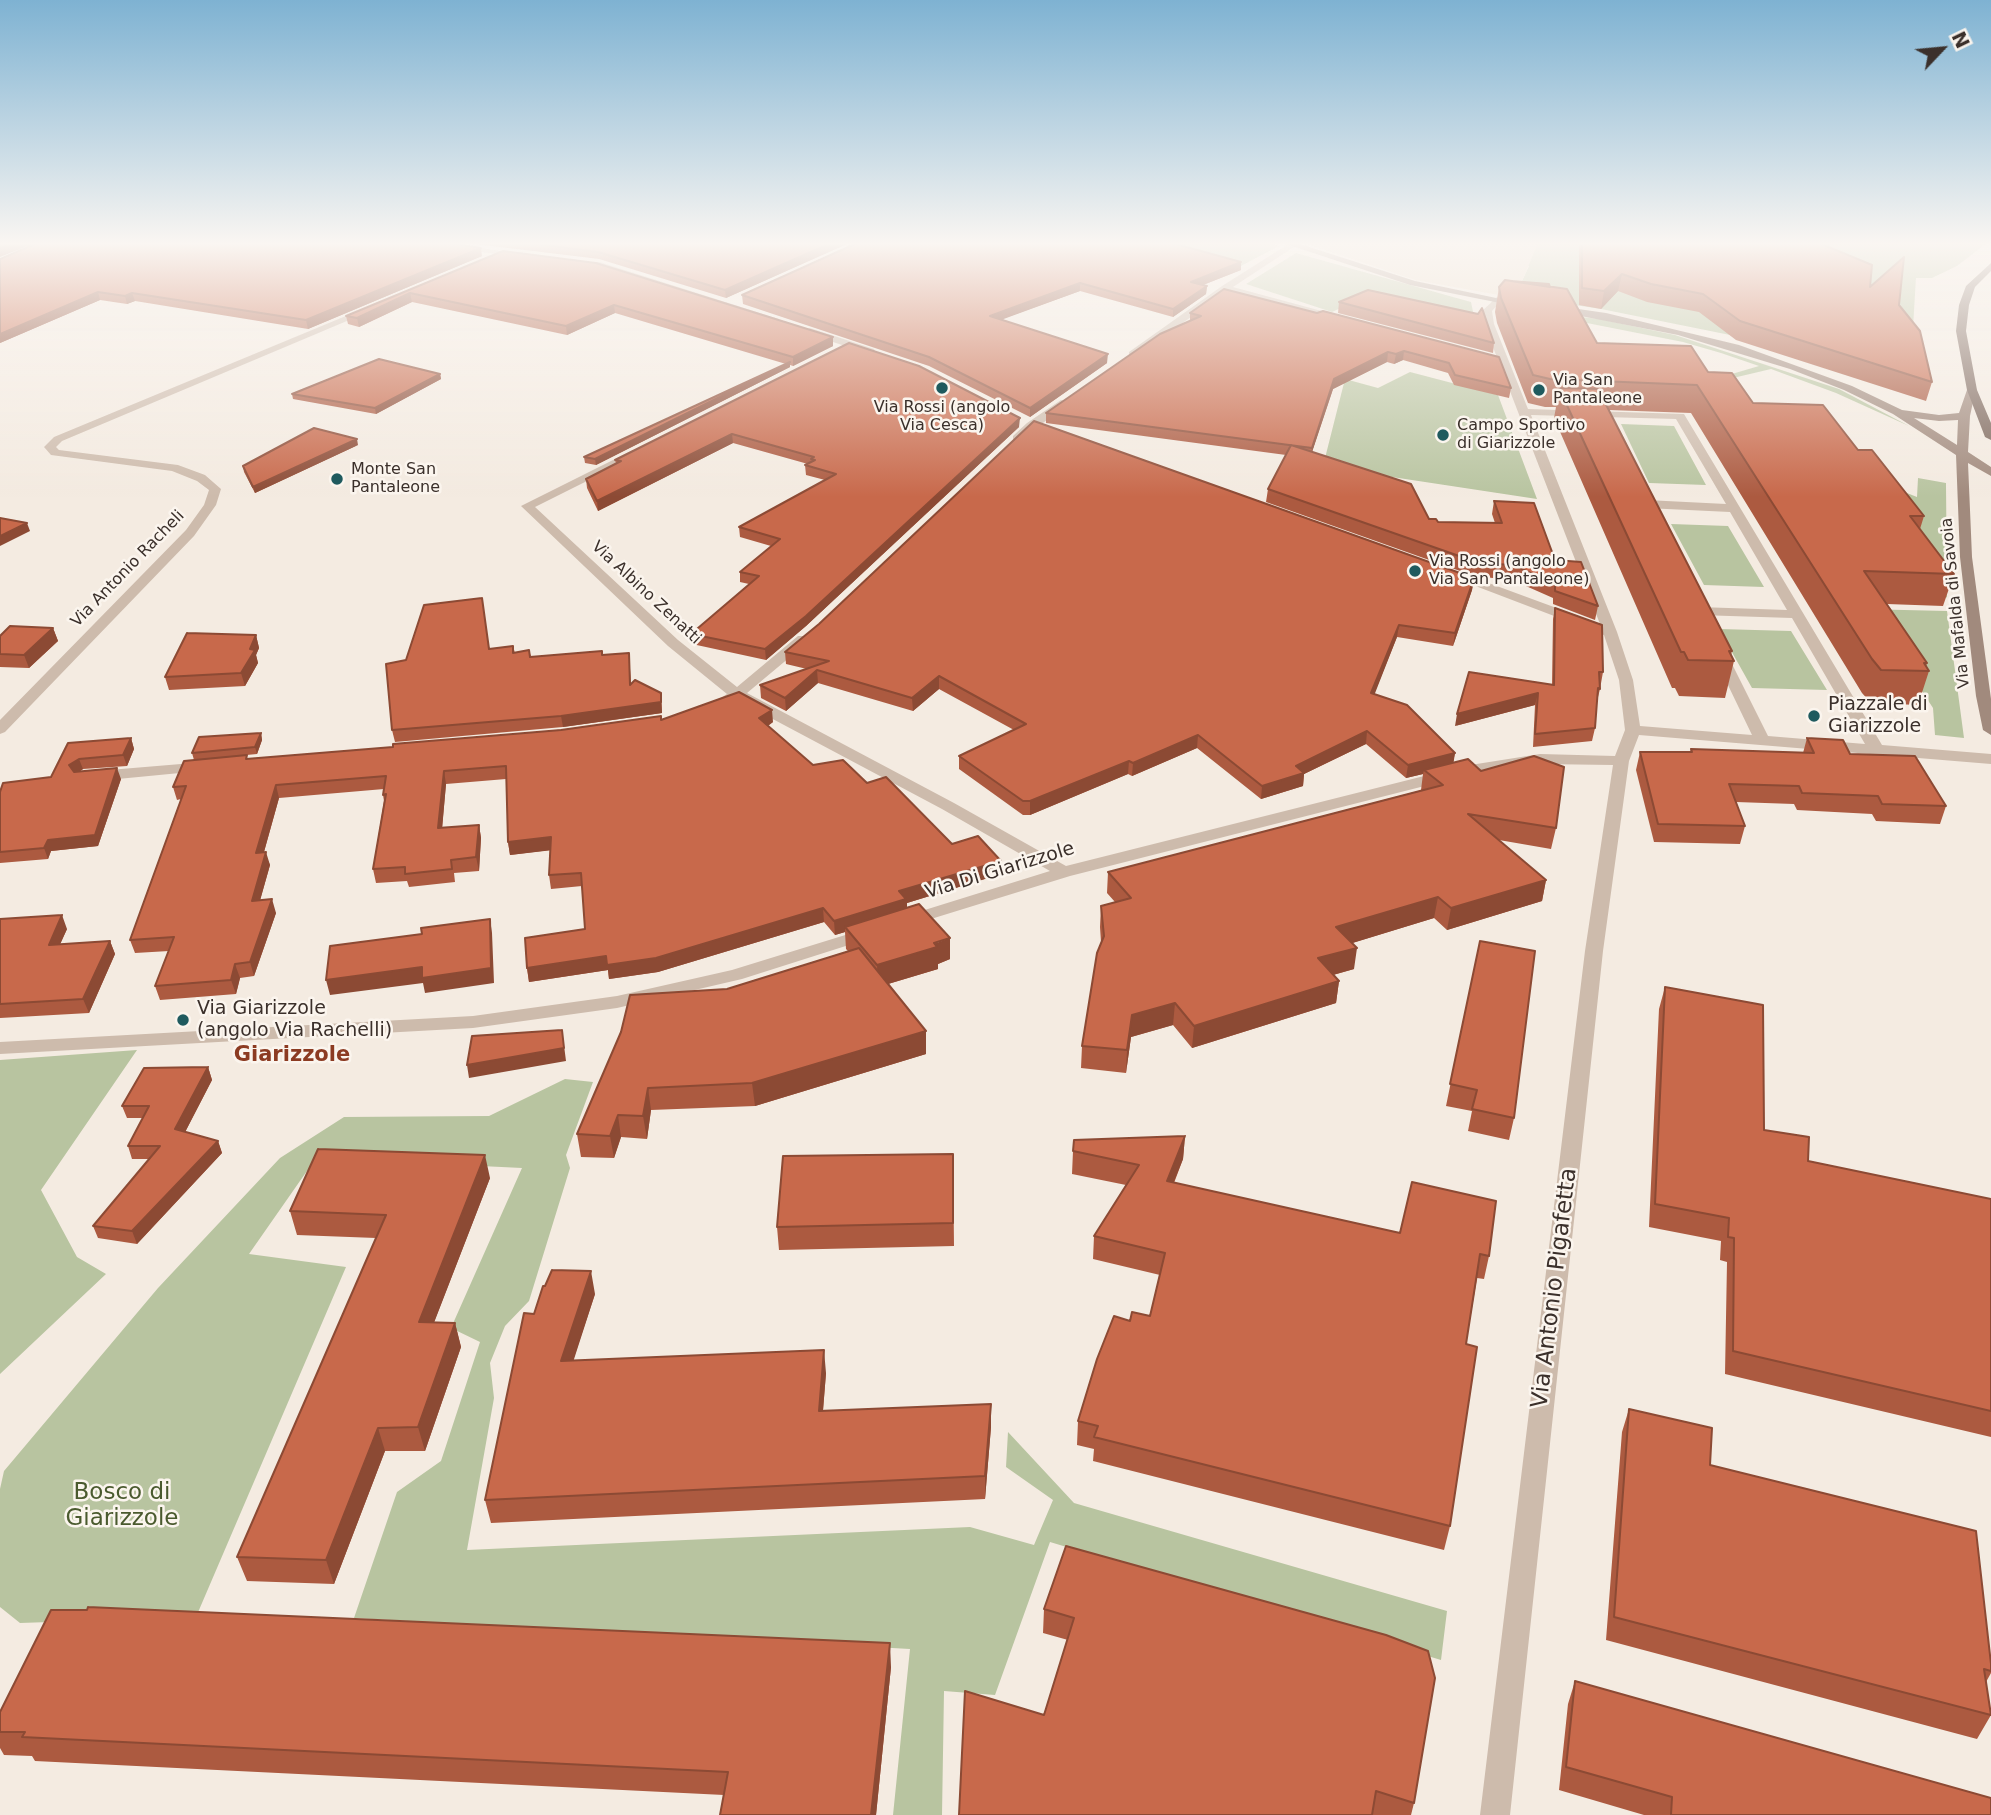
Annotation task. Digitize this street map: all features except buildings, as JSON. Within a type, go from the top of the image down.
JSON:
[{"type":"main road","points":[[1961,328],[1972,390],[1991,437]]},
{"type":"street","name":"Via Antonio Racheli","points":[[0,729],[190,533],[210,505],[215,489],[201,478],[174,468],[55,453],[50,447],[58,439],[324,328]]},
{"type":"street","points":[[801,328],[887,357]]},
{"type":"street","points":[[1125,360],[1170,328]]},
{"type":"street","points":[[1491,328],[1610,632],[1626,680],[1633,730],[1621,761]]},
{"type":"street","points":[[1655,328],[1735,347],[1848,388],[1897,412],[1991,472]]},
{"type":"street","points":[[829,355],[850,344]]},
{"type":"street","points":[[1492,359],[1505,362]]},
{"type":"street","name":"Via Mafalda di Savoia","points":[[1972,390],[1964,416],[1962,453],[1966,557],[1983,696],[1991,730]]},
{"type":"street","points":[[1002,453],[1031,425],[1073,397]]},
{"type":"street","points":[[1525,412],[1604,419],[1680,416],[1876,749]]},
{"type":"street","points":[[1897,412],[1939,418],[1964,416]]},
{"type":"street","name":"Via Albino Zenatti","points":[[648,446],[527,506],[673,643],[737,694],[948,806],[1064,872]]},
{"type":"street","points":[[1646,504],[1734,508]]},
{"type":"street","points":[[1436,568],[1610,632]]},
{"type":"street","points":[[1698,611],[1797,614]]},
{"type":"street","points":[[707,710],[737,694],[813,631]]},
{"type":"street","points":[[1715,645],[1762,740]]},
{"type":"street","points":[[1633,730],[1991,759]]},
{"type":"street","name":"Via Di Giarizzole","points":[[0,1048],[498,1018],[617,1002],[736,975],[1064,872],[1464,771],[1540,759],[1621,761]]},
{"type":"street","name":"Via Antonio Pigafetta","points":[[1495,1815],[1592,965],[1621,761]]},
{"type":"street","points":[[83,777],[216,766]]},
{"type":"green space","points":[[1611,328],[1640,328],[1675,335],[1839,389],[1909,426],[1836,393],[1771,369],[1733,378],[1725,376],[1759,366],[1683,342]]},
{"type":"green space","points":[[1694,328],[1913,328],[1913,328],[1730,335]]},
{"type":"green space","name":"Campo Sportivo di Giarizzole","points":[[1410,372],[1498,395],[1537,499],[1392,477],[1322,470],[1345,379],[1378,388]]},
{"type":"green space","points":[[1621,424],[1674,426],[1706,485],[1649,483]]},
{"type":"green space","points":[[1869,478],[1917,497],[1918,478],[1946,483],[1947,598],[1934,582]]},
{"type":"green space","points":[[1671,524],[1728,526],[1764,587],[1704,585]]},
{"type":"green space","points":[[1818,608],[1947,611],[1964,738],[1935,735],[1933,708],[1878,624]]},
{"type":"green space","points":[[1719,629],[1791,631],[1827,690],[1752,688]]},
{"type":"green space","points":[[137,1050],[41,1190],[77,1257],[106,1274],[0,1374],[0,1060]]},
{"type":"green space","name":"Bosco di Giarizzole","points":[[565,1079],[593,1082],[566,1155],[570,1168],[529,1301],[505,1326],[490,1363],[494,1398],[467,1550],[970,1527],[1034,1545],[1053,1500],[1006,1467],[1008,1432],[1074,1503],[1447,1611],[1441,1660],[1050,1542],[995,1695],[944,1691],[942,1815],[893,1815],[910,1649],[354,1618],[397,1492],[441,1461],[480,1342],[451,1328],[522,1168],[316,1158],[249,1254],[346,1267],[196,1617],[20,1623],[0,1607],[0,1489],[4,1471],[158,1288],[280,1158],[344,1117],[489,1116]]},
{"type":"place","name":"Via Rossi (angolo Via Cesca)","points":[[942,388]]},
{"type":"place","name":"Via San Pantaleone","points":[[1539,390]]},
{"type":"place","name":"Campo Sportivo di Giarizzole","points":[[1443,435]]},
{"type":"place","name":"Monte San Pantaleone","points":[[337,479]]},
{"type":"place","name":"Via Rossi (angolo Via San Pantaleone)","points":[[1415,571]]},
{"type":"place","name":"Piazzale di Giarizzole","points":[[1814,716]]},
{"type":"place","name":"Via Giarizzole (angolo Via Rachelli)","points":[[183,1020]]},
{"type":"district","name":"Giarizzole","points":[[292,1056]]}]
